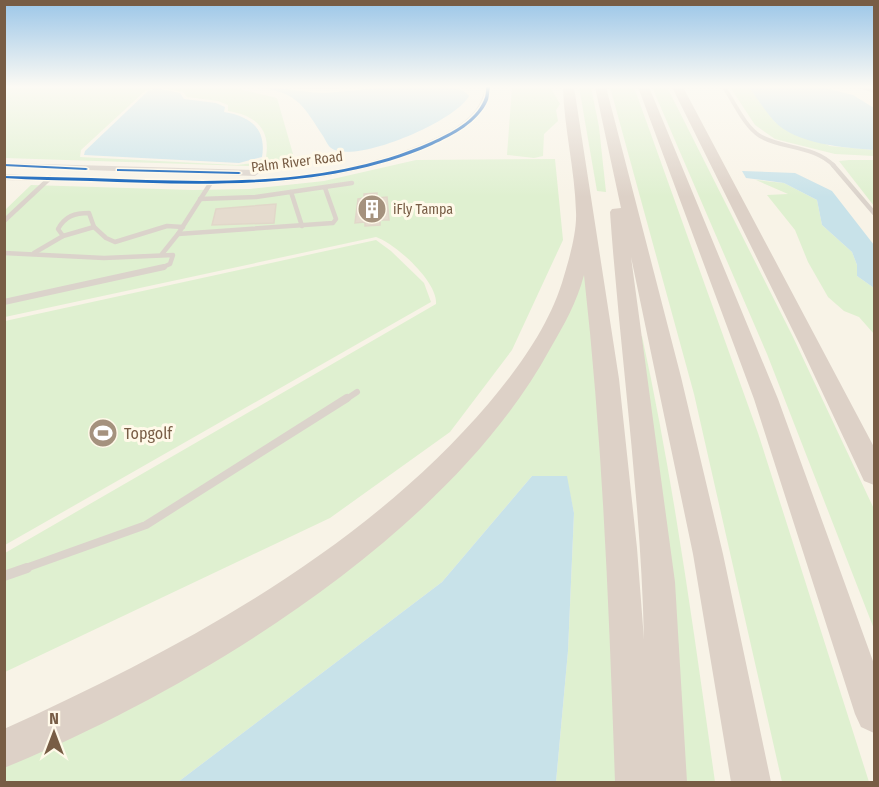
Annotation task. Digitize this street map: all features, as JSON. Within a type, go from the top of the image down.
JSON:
[{"type":"highway","points":[[573,124],[594,275],[614,455],[630,667],[635,783]]},
{"type":"highway","points":[[609,124],[708,554],[751,783]]},
{"type":"highway","points":[[658,124],[766,399],[874,714]]},
{"type":"highway","points":[[696,124],[874,472]]},
{"type":"highway","points":[[622,177],[619,194],[620,234],[659,582],[667,783]]},
{"type":"highway","points":[[4,749],[73,719],[209,644],[321,571],[396,513],[457,458],[515,388],[552,330],[574,279],[584,217]]},
{"type":"street","name":"Palm River Road","points":[[4,165],[259,173],[306,169],[356,161],[405,148],[454,124]]},
{"type":"street","name":"Palm River Road","points":[[4,177],[210,184],[324,175],[374,164],[423,147],[465,124]]},
{"type":"street","points":[[50,178],[62,167]]},
{"type":"lane","points":[[748,124],[761,136],[805,149],[831,163],[874,213]]},
{"type":"lane","points":[[4,220],[50,178]]},
{"type":"lane","points":[[200,199],[245,198],[352,183]]},
{"type":"lane","points":[[162,254],[183,227],[210,184]]},
{"type":"lane","points":[[178,234],[333,224],[336,219],[325,188]]},
{"type":"lane","points":[[291,192],[302,226]]},
{"type":"lane","points":[[63,236],[58,229],[61,221],[78,213],[89,213],[94,227],[106,238],[115,242],[166,226],[183,227]]},
{"type":"lane","points":[[34,253],[63,236],[94,227]]},
{"type":"lane","points":[[4,253],[104,258],[162,254],[173,255],[173,259],[170,264],[159,269],[4,302]]},
{"type":"lane","points":[[4,576],[146,525],[357,392]]},
{"type":"green space","points":[[5,124],[109,124],[81,150],[80,157],[237,165],[253,163],[266,157],[266,138],[257,124],[284,124],[295,161],[331,160],[248,166],[5,158]]},
{"type":"green space","points":[[509,124],[555,124],[544,134],[543,156],[534,158],[507,155]]},
{"type":"green space","points":[[585,124],[598,124],[599,127],[606,192],[597,191]]},
{"type":"green space","points":[[620,124],[647,124],[758,433],[869,782],[782,782],[694,394]]},
{"type":"green space","points":[[668,124],[686,124],[793,337],[874,509],[874,629],[767,354]]},
{"type":"green space","points":[[779,124],[830,146],[874,150],[874,156],[835,154],[775,139],[755,125]]},
{"type":"green space","points":[[555,159],[563,240],[512,350],[450,432],[330,518],[5,672],[5,553],[436,304],[435,295],[423,275],[404,255],[376,237],[5,317],[5,210],[31,185],[193,190],[250,189],[324,181],[416,160]]},
{"type":"green space","points":[[874,160],[874,206],[839,161]]},
{"type":"green space","points":[[756,180],[784,183],[817,200],[822,225],[852,252],[857,265],[857,276],[874,288],[874,334],[859,317],[844,311],[828,297],[808,262],[795,230],[767,195],[788,194]]},
{"type":"green space","name":"Topgolf","points":[[376,240],[391,251],[424,283],[431,302],[5,545],[5,321]]},
{"type":"green space","points":[[580,275],[588,275],[615,642],[621,782],[556,782],[568,651],[574,513],[566,476],[532,476],[442,582],[178,782],[5,782],[4,762],[35,749],[466,457]]},
{"type":"green space","points":[[637,336],[642,336],[664,447],[683,558],[715,782],[680,782],[677,723]]},
{"type":"water","points":[[114,124],[252,124],[259,131],[263,147],[262,157],[239,163],[84,155],[85,151]]},
{"type":"water","points":[[314,124],[433,124],[404,138],[361,151],[343,152],[330,147]]},
{"type":"water","points":[[777,124],[874,124],[874,150],[807,140]]},
{"type":"water","points":[[742,171],[795,173],[832,191],[874,245],[874,288],[857,276],[857,265],[852,252],[822,225],[817,200],[784,183],[746,178]]},
{"type":"water","points":[[532,476],[567,476],[574,513],[568,651],[556,782],[178,782],[442,582]]},
{"type":"building","name":"iFly Tampa","points":[[377,193],[377,198],[387,197],[389,220],[380,220],[380,225],[365,226],[365,222],[355,223],[358,199],[364,198],[364,194]]},
{"type":"building","points":[[276,204],[274,223],[212,225],[216,209]]},
{"type":"cycle path","points":[[4,177],[182,182],[293,178],[329,173],[404,154],[451,134],[466,124]]},
{"type":"cycle path","points":[[4,165],[86,169]]},
{"type":"cycle path","points":[[119,170],[239,173]]},
{"type":"place","name":"iFly Tampa","points":[[372,209]]},
{"type":"place","name":"Topgolf","points":[[103,433]]}]
